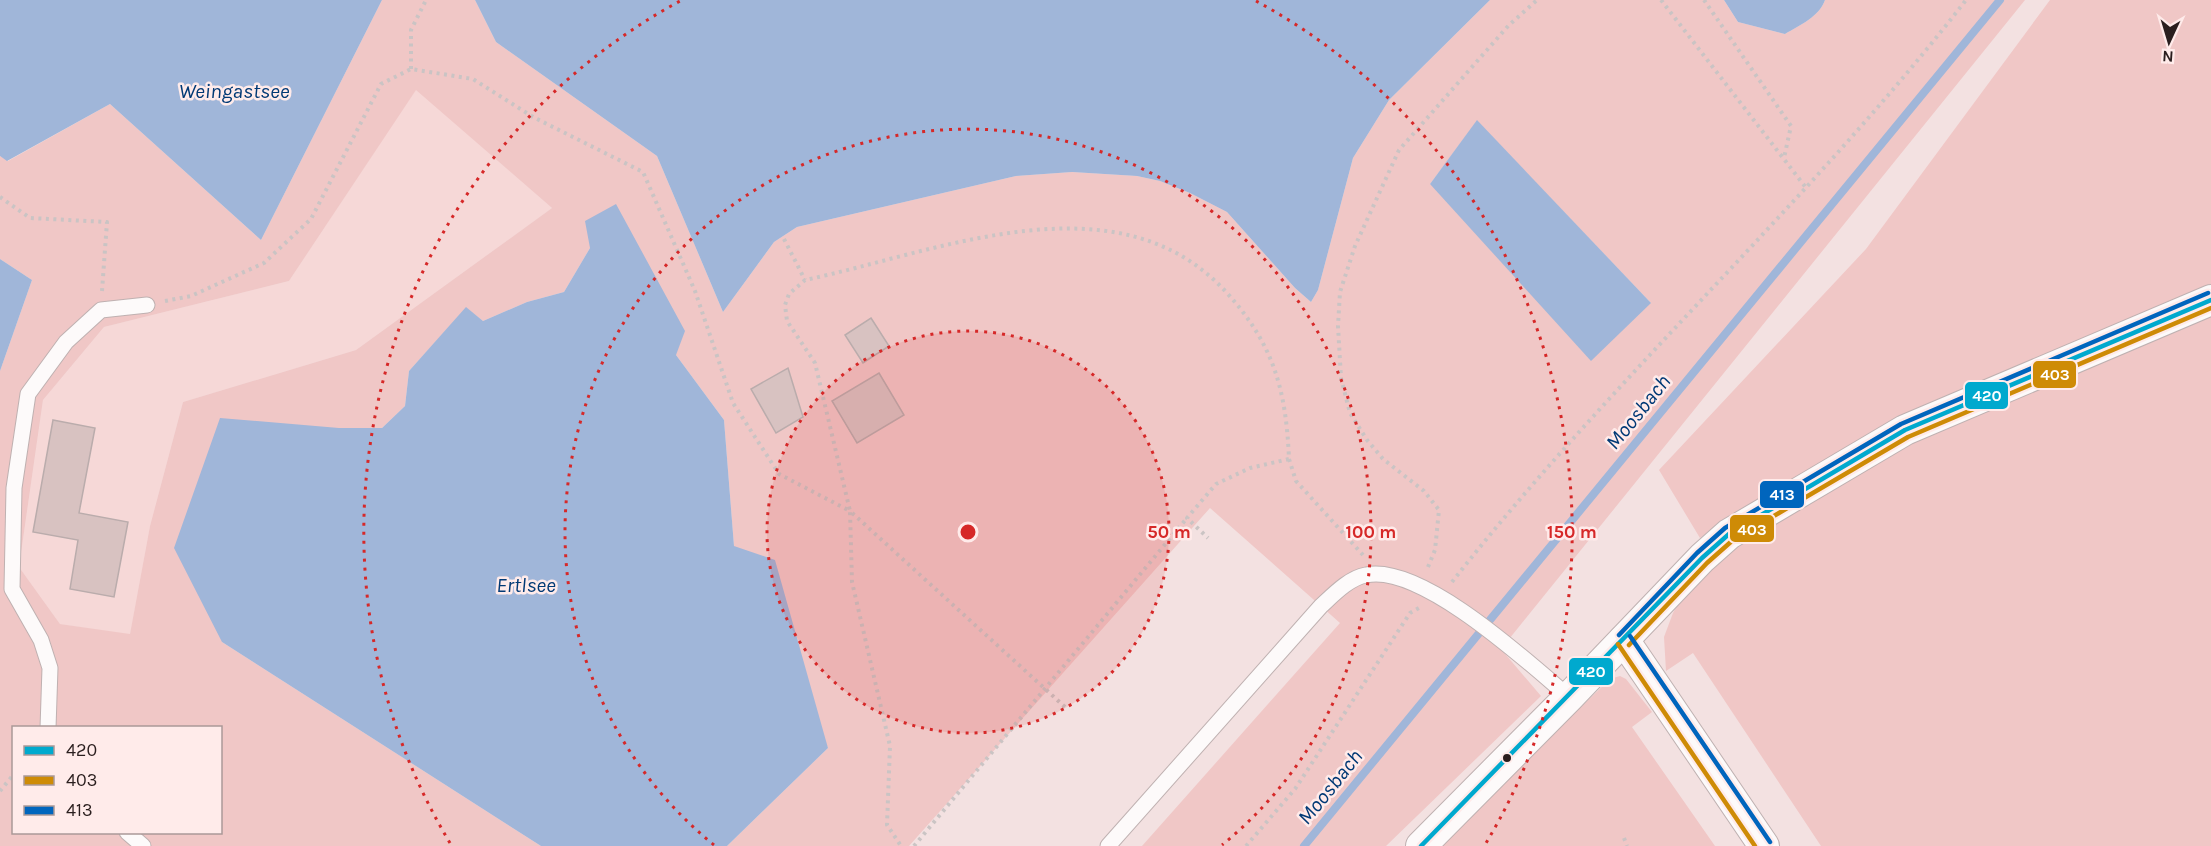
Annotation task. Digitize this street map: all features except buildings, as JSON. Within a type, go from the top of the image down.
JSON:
[{"type":"street","points":[[1421,846],[1569,697],[1702,558],[1729,534],[1905,429],[2211,300]]},
{"type":"street","points":[[1624,640],[1764,846]]},
{"type":"lane","points":[[48,726],[50,668],[41,640],[12,589],[14,488],[28,394],[66,342],[101,310],[147,305]]},
{"type":"lane","points":[[1108,846],[1321,606],[1341,588],[1364,575],[1380,573],[1441,595],[1466,616],[1499,638],[1569,697]]},
{"type":"lane","points":[[129,834],[143,846]]},
{"type":"path","points":[[411,69],[411,30],[426,0]]},
{"type":"path","points":[[1419,587],[1435,550],[1439,510],[1424,491],[1383,459],[1367,440],[1350,413],[1341,378],[1338,326],[1340,292],[1355,246],[1399,150],[1509,25],[1537,0]]},
{"type":"path","points":[[1661,0],[1807,189]]},
{"type":"path","points":[[1704,0],[1791,126],[1784,158]]},
{"type":"path","points":[[1246,846],[1295,789],[1410,613],[1441,595],[1503,517],[1566,445],[1807,189],[1966,0]]},
{"type":"path","points":[[147,305],[191,296],[264,263],[311,219],[381,84],[411,69],[473,78],[534,117],[643,172],[695,291],[733,403],[779,474],[850,511],[1065,707]]},
{"type":"path","points":[[0,197],[30,218],[107,222],[101,310]]},
{"type":"path","points":[[901,846],[887,825],[890,746],[852,582],[850,511],[815,363],[787,321],[785,305],[789,294],[805,280],[967,241],[1027,231],[1061,228],[1103,230],[1132,234],[1162,244],[1208,272],[1245,313],[1272,359],[1287,411],[1289,459],[1296,481],[1380,573]]},
{"type":"path","points":[[784,239],[805,280]]},
{"type":"path","points":[[914,846],[1216,484],[1250,468],[1289,459]]},
{"type":"path","points":[[1187,518],[1208,538]]},
{"type":"path","points":[[0,791],[12,776]]},
{"type":"path","points":[[1624,838],[1627,846]]},
{"type":"shaded area","points":[[382,0],[475,0],[496,42],[657,156],[723,312],[774,242],[797,227],[1016,176],[1072,172],[1137,176],[1160,181],[1227,212],[1295,288],[1311,302],[1318,290],[1353,158],[1389,100],[1490,0],[1724,0],[1738,22],[1785,34],[1814,16],[1825,0],[2025,0],[1501,649],[1541,696],[1386,846],[1142,846],[1340,623],[1210,508],[909,846],[727,846],[828,748],[734,546],[724,420],[676,355],[590,248],[564,292],[527,302],[483,321],[466,308],[409,371],[405,406],[382,428],[339,428],[222,642],[541,846],[0,846],[0,371],[32,280],[0,259],[0,156],[8,161],[110,104],[261,240]],"holes":[[[416,90],[552,208],[356,350],[183,402],[150,526],[130,634],[60,624],[19,567],[43,400],[104,327],[289,281]],[[1477,121],[1651,303],[1430,184]]]},
{"type":"shaded area","points":[[2050,0],[2211,0],[2211,290],[1747,506],[1700,538],[1659,470],[1866,249]]},
{"type":"shaded area","points":[[416,89],[552,208],[356,350],[183,402],[150,526],[130,635],[60,624],[19,567],[43,400],[104,327],[289,281]]},
{"type":"shaded area","points":[[2211,312],[2211,846],[1821,846],[1693,653],[1666,671],[1664,637],[1682,596],[1723,554],[1859,466]]},
{"type":"shaded area","points":[[1620,676],[1626,679],[1652,712],[1632,727],[1715,846],[1437,846],[1610,679]]},
{"type":"water","name":"Weingastsee","points":[[0,0],[382,0],[261,240],[110,104],[7,161],[0,156]]},
{"type":"water","points":[[475,0],[1490,0],[1389,100],[1353,158],[1318,290],[1311,302],[1295,288],[1227,212],[1160,181],[1137,176],[1072,172],[1016,176],[797,227],[774,242],[723,312],[657,156],[496,42]]},
{"type":"water","points":[[1724,0],[1825,0],[1814,16],[1785,34],[1738,22]]},
{"type":"water","points":[[1477,120],[1651,303],[1591,361],[1430,184]]},
{"type":"water","name":"Ertlsee","points":[[616,204],[685,331],[676,355],[724,420],[734,546],[775,560],[828,748],[727,846],[541,846],[222,642],[174,548],[220,418],[339,428],[382,428],[405,406],[409,371],[466,307],[483,321],[527,302],[564,292],[590,248],[585,221]]},
{"type":"water","points":[[0,259],[32,280],[0,371]]},
{"type":"waterway","name":"Moosbach","points":[[1304,846],[2000,0]]},
{"type":"transit line","name":"413","points":[[1619,635],[1697,553],[1725,528],[1901,424],[2208,293]]},
{"type":"transit line","name":"420","points":[[1421,846],[1702,558],[1729,534],[1905,430],[2211,300]]},
{"type":"transit line","name":"403","points":[[1629,645],[1707,563],[1733,540],[1908,437],[2211,308]]},
{"type":"transit line","name":"413","points":[[1630,636],[1770,842]]},
{"type":"transit line","name":"403","points":[[1618,644],[1755,846]]}]
